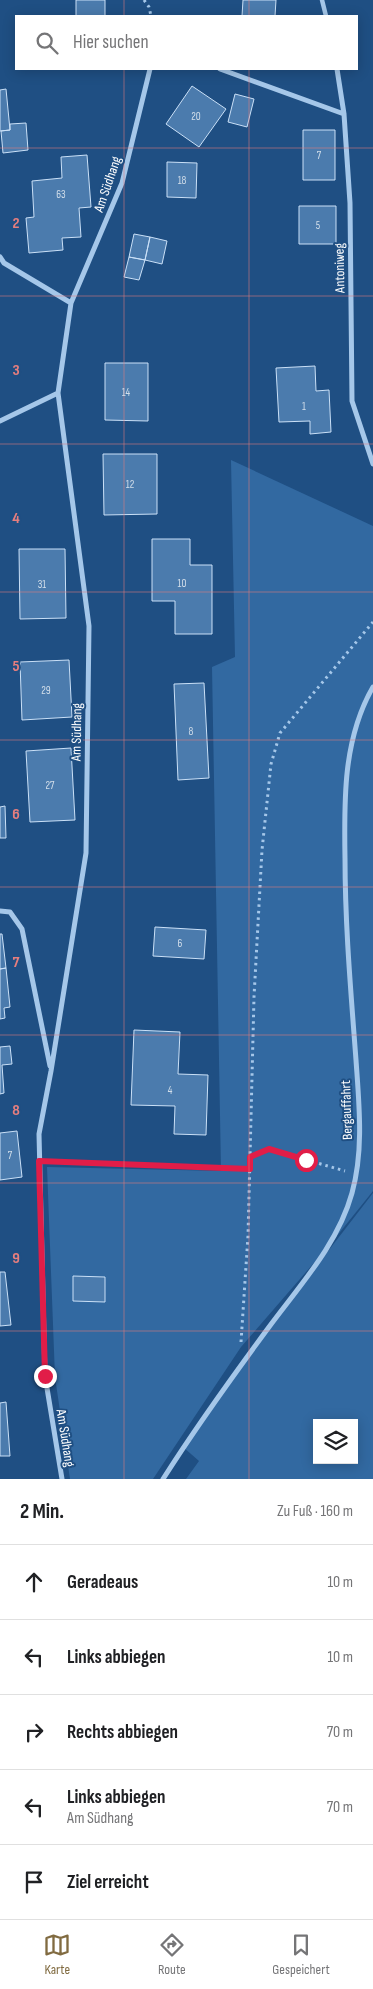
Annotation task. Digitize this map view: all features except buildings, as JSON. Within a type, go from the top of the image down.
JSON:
[{"type":"street","points":[[322,0],[326,15]]},
{"type":"street","name":"Am Südhang","points":[[62,1479],[45,1376],[39,1134],[86,854],[90,626],[58,393],[71,303],[122,183],[150,70]]},
{"type":"street","points":[[223,70],[344,114]]},
{"type":"street","name":"Antoniweg","points":[[338,70],[344,114],[350,203],[352,402],[373,464]]},
{"type":"street","points":[[0,257],[4,263],[71,303]]},
{"type":"street","points":[[0,421],[58,393]]},
{"type":"street","name":"Bergauffahrt","points":[[163,1479],[220,1393],[332,1242],[352,1193],[359,1154],[359,1110],[345,898],[344,811],[352,739],[366,700],[373,687]]},
{"type":"street","name":"Am Südhang","points":[[0,911],[10,912],[22,929],[51,1071]]},
{"type":"path","points":[[144,0],[149,7],[151,15]]},
{"type":"path","points":[[240,1347],[250,1169],[257,938],[262,850],[271,764],[280,733],[373,622]]},
{"type":"path","points":[[250,1157],[269,1149],[355,1174]]},
{"type":"path","points":[[39,1161],[250,1169]]},
{"type":"shaded area","points":[[231,460],[373,526],[373,1191],[332,1242],[241,1347],[153,1479],[70,1479],[55,1377],[47,1167],[221,1171],[212,667],[235,657]]},
{"type":"shaded area","points":[[373,1193],[373,1479],[186,1479],[199,1461],[183,1447],[281,1312]]},
{"type":"route","points":[[45,1376],[39,1161],[250,1169],[250,1157],[269,1149],[306,1160]]}]
